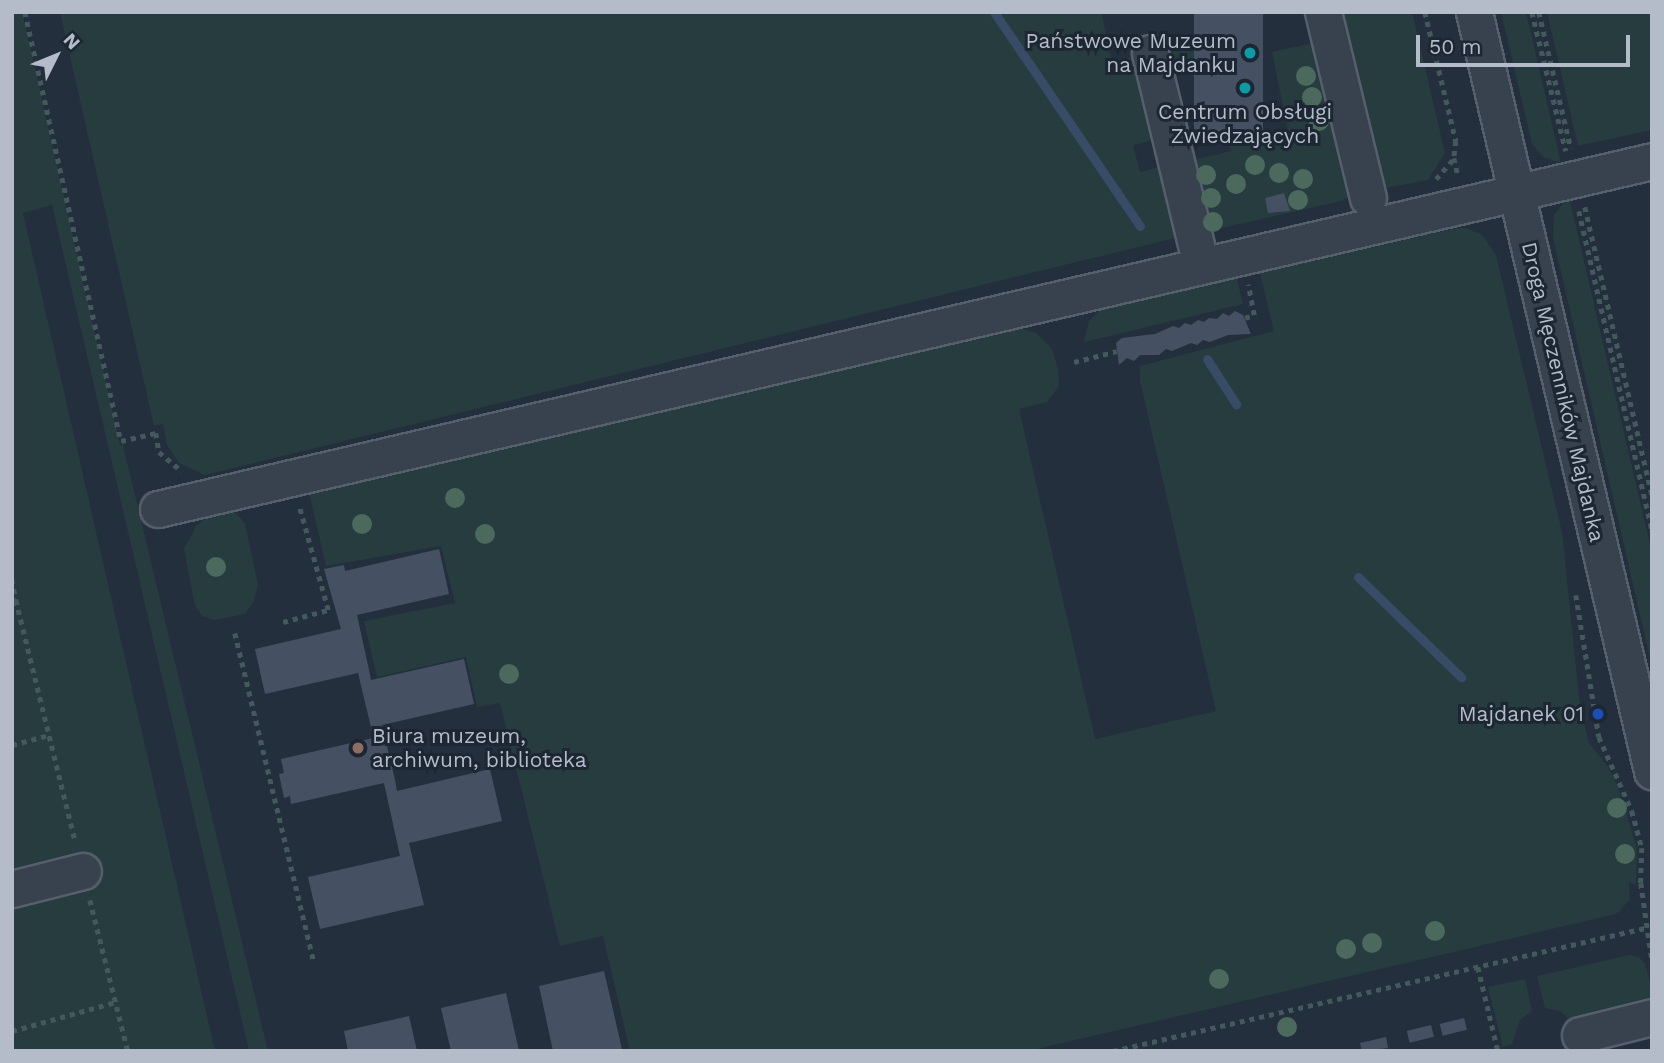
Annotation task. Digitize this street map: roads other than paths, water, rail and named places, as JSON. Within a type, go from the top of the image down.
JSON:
[{"type":"street","points":[[1324,12],[1368,198]]},
{"type":"street","name":"Droga Męczenników Majdanka","points":[[1474,12],[1652,771]]},
{"type":"street","points":[[1150,53],[1201,265]]},
{"type":"street","points":[[159,509],[1652,161]]},
{"type":"street","points":[[12,889],[83,871]]},
{"type":"street","points":[[1585,1034],[1642,1019]]},
{"type":"waterway","points":[[994,12],[1140,226]]},
{"type":"waterway","points":[[1207,359],[1236,404]]},
{"type":"waterway","points":[[1358,577],[1461,677]]},
{"type":"place","name":"Państwowe Muzeum na Majdanku","points":[[1250,53]]},
{"type":"place","name":"Centrum Obsługi Zwiedzających","points":[[1245,88]]},
{"type":"place","name":"Majdanek 01","points":[[1598,714]]},
{"type":"place","name":"Biura muzeum, archiwum, biblioteka","points":[[358,748]]}]
